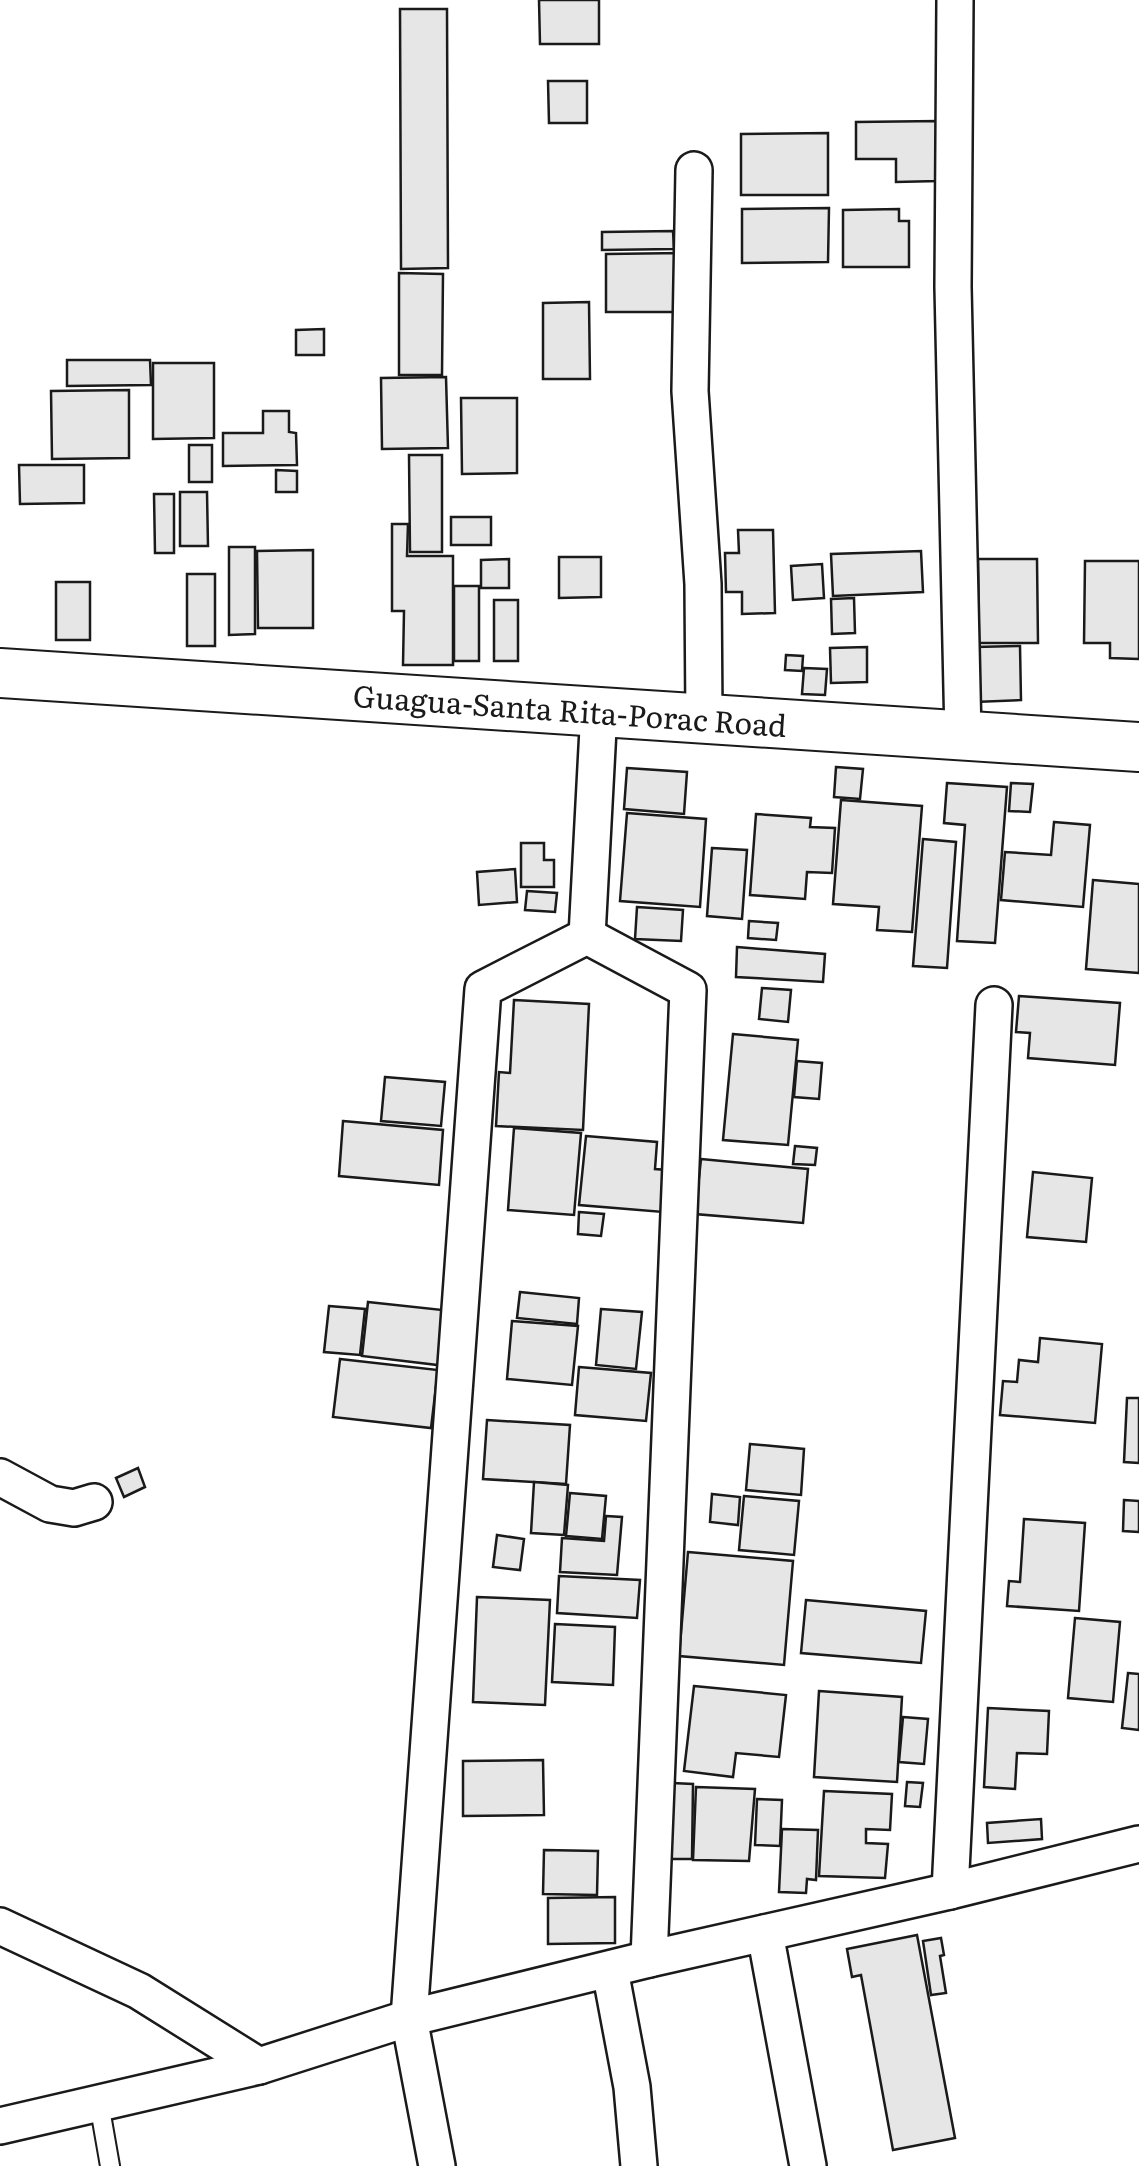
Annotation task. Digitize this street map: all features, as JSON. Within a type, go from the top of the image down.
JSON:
[{"type":"main road","name":"Guagua-Santa Rita-Porac Road","points":[[0,673],[1139,746]]},
{"type":"street","points":[[955,0],[953,287],[963,735]]},
{"type":"street","points":[[694,170],[690,392],[704,584],[704,718]]},
{"type":"street","points":[[587,936],[599,710]]},
{"type":"street","points":[[587,936],[688,990],[650,1959]]},
{"type":"street","points":[[437,2166],[410,2018],[483,989],[587,936]]},
{"type":"street","points":[[950,1891],[994,1005]]},
{"type":"street","points":[[0,1477],[50,1504],[74,1508],[94,1502]]},
{"type":"street","points":[[0,2126],[259,2066],[410,2018],[1139,1844]]},
{"type":"street","points":[[0,1926],[138,1991],[259,2066]]},
{"type":"street","points":[[765,1933],[808,2166]]},
{"type":"street","points":[[610,1970],[632,2087],[640,2166]]},
{"type":"lane","points":[[99,2103],[110,2166]]},
{"type":"building","points":[[539,0],[599,0],[599,44],[540,44]]},
{"type":"building","points":[[400,9],[447,9],[448,268],[401,269]]},
{"type":"building","points":[[548,81],[587,81],[587,123],[549,123]]},
{"type":"building","points":[[938,121],[938,181],[896,182],[896,159],[856,159],[856,122]]},
{"type":"building","points":[[828,133],[828,195],[741,195],[741,134]]},
{"type":"building","points":[[829,208],[828,262],[742,263],[742,209]]},
{"type":"building","points":[[899,209],[899,221],[909,221],[909,267],[843,267],[843,210]]},
{"type":"building","points":[[673,231],[674,249],[602,250],[602,232]]},
{"type":"building","points":[[682,253],[682,312],[606,312],[606,254]]},
{"type":"building","points":[[399,273],[443,274],[442,375],[399,375]]},
{"type":"building","points":[[589,302],[590,379],[543,379],[543,303]]},
{"type":"building","points":[[324,329],[324,355],[296,355],[296,330]]},
{"type":"building","points":[[67,360],[150,360],[151,385],[67,386]]},
{"type":"building","points":[[153,363],[214,363],[214,438],[153,439]]},
{"type":"building","points":[[446,377],[448,448],[382,449],[381,378]]},
{"type":"building","points":[[129,390],[129,458],[52,459],[51,391]]},
{"type":"building","points":[[461,398],[517,398],[517,473],[462,474]]},
{"type":"building","points":[[263,411],[289,411],[289,432],[296,433],[297,465],[223,466],[223,433],[263,433]]},
{"type":"building","points":[[189,445],[212,445],[212,482],[189,482]]},
{"type":"building","points":[[409,455],[442,455],[442,552],[410,552]]},
{"type":"building","points":[[19,465],[84,465],[84,503],[20,504]]},
{"type":"building","points":[[276,470],[297,471],[297,492],[276,492]]},
{"type":"building","points":[[180,492],[207,492],[208,546],[180,546]]},
{"type":"building","points":[[154,494],[174,494],[174,553],[155,553]]},
{"type":"building","points":[[451,517],[491,517],[491,545],[451,545]]},
{"type":"building","points":[[392,524],[408,524],[407,556],[453,556],[453,665],[403,665],[404,611],[392,611]]},
{"type":"building","points":[[738,530],[773,530],[775,613],[742,614],[742,592],[726,592],[725,553],[739,553]]},
{"type":"building","points":[[229,547],[255,547],[255,634],[229,635]]},
{"type":"building","points":[[313,550],[313,628],[258,628],[257,551]]},
{"type":"building","points":[[921,551],[923,592],[833,596],[831,554]]},
{"type":"building","points":[[559,557],[601,557],[601,597],[559,598]]},
{"type":"building","points":[[509,559],[509,588],[481,588],[481,560]]},
{"type":"building","points":[[978,559],[1037,559],[1038,643],[979,643]]},
{"type":"building","points":[[1085,561],[1139,561],[1139,659],[1110,658],[1110,643],[1084,643]]},
{"type":"building","points":[[822,564],[824,598],[793,600],[791,566]]},
{"type":"building","points":[[187,574],[215,574],[215,646],[187,646]]},
{"type":"building","points":[[56,582],[90,582],[90,640],[56,640]]},
{"type":"building","points":[[454,586],[479,586],[479,661],[454,661]]},
{"type":"building","points":[[854,598],[855,633],[832,634],[831,599]]},
{"type":"building","points":[[494,600],[518,600],[518,661],[494,661]]},
{"type":"building","points":[[1020,646],[1021,700],[975,702],[974,647]]},
{"type":"building","points":[[867,647],[867,682],[831,683],[830,648]]},
{"type":"building","points":[[786,655],[803,656],[802,671],[785,670]]},
{"type":"building","points":[[804,668],[827,669],[825,695],[802,694]]},
{"type":"building","points":[[836,767],[863,769],[860,799],[834,797]]},
{"type":"building","points":[[627,768],[687,772],[684,814],[624,809]]},
{"type":"building","points":[[947,783],[1007,787],[995,943],[957,941],[965,825],[944,823]]},
{"type":"building","points":[[1011,783],[1033,784],[1030,812],[1009,811]]},
{"type":"building","points":[[841,800],[922,806],[912,932],[877,930],[879,907],[833,904]]},
{"type":"building","points":[[627,813],[706,819],[700,907],[620,901]]},
{"type":"building","points":[[756,814],[811,818],[810,827],[835,828],[832,873],[807,872],[805,899],[750,895]]},
{"type":"building","points":[[1054,822],[1090,825],[1083,907],[1001,900],[1005,852],[1051,855]]},
{"type":"building","points":[[923,839],[956,842],[947,968],[913,966]]},
{"type":"building","points":[[521,843],[544,843],[544,860],[554,860],[554,887],[521,887]]},
{"type":"building","points":[[712,848],[747,850],[742,919],[707,916]]},
{"type":"building","points":[[515,869],[517,902],[479,905],[477,872]]},
{"type":"building","points":[[1093,880],[1139,884],[1139,973],[1086,969]]},
{"type":"building","points":[[527,891],[557,893],[555,912],[525,910]]},
{"type":"building","points":[[637,907],[683,910],[681,941],[635,939]]},
{"type":"building","points":[[749,921],[778,923],[776,940],[748,938]]},
{"type":"building","points":[[737,947],[825,954],[823,982],[736,977]]},
{"type":"building","points":[[762,988],[791,990],[788,1022],[759,1019]]},
{"type":"building","points":[[1019,996],[1120,1003],[1115,1065],[1028,1058],[1030,1033],[1016,1032]]},
{"type":"building","points":[[514,1000],[589,1004],[583,1130],[496,1126],[499,1072],[510,1073]]},
{"type":"building","points":[[733,1034],[798,1040],[788,1145],[723,1140]]},
{"type":"building","points":[[797,1061],[822,1063],[819,1099],[794,1097]]},
{"type":"building","points":[[385,1077],[445,1082],[441,1126],[381,1121]]},
{"type":"building","points":[[343,1121],[443,1130],[439,1185],[339,1176]]},
{"type":"building","points":[[514,1128],[581,1133],[574,1215],[508,1210]]},
{"type":"building","points":[[586,1136],[657,1142],[655,1169],[667,1170],[663,1212],[579,1205]]},
{"type":"building","points":[[795,1146],[817,1148],[815,1165],[793,1164]]},
{"type":"building","points":[[701,1159],[808,1169],[803,1223],[695,1214]]},
{"type":"building","points":[[1033,1172],[1092,1178],[1086,1242],[1027,1237]]},
{"type":"building","points":[[579,1212],[604,1214],[601,1236],[578,1234]]},
{"type":"building","points":[[520,1292],[579,1298],[577,1324],[517,1318]]},
{"type":"building","points":[[368,1302],[452,1311],[446,1366],[362,1356]]},
{"type":"building","points":[[329,1306],[365,1309],[360,1355],[324,1352]]},
{"type":"building","points":[[601,1309],[642,1312],[636,1369],[596,1365]]},
{"type":"building","points":[[512,1321],[578,1326],[572,1385],[507,1379]]},
{"type":"building","points":[[1040,1338],[1102,1344],[1095,1423],[1000,1415],[1003,1381],[1017,1382],[1019,1360],[1038,1362]]},
{"type":"building","points":[[340,1359],[438,1370],[431,1428],[333,1417]]},
{"type":"building","points":[[579,1367],[651,1373],[646,1421],[575,1415]]},
{"type":"building","points":[[1127,1398],[1139,1398],[1139,1463],[1124,1462]]},
{"type":"building","points":[[487,1420],[570,1425],[566,1484],[483,1479]]},
{"type":"building","points":[[750,1444],[804,1449],[801,1495],[746,1490]]},
{"type":"building","points":[[138,1468],[145,1487],[124,1497],[116,1478]]},
{"type":"building","points":[[534,1482],[568,1485],[564,1535],[531,1533]]},
{"type":"building","points":[[570,1493],[606,1496],[602,1539],[566,1536]]},
{"type":"building","points":[[712,1494],[740,1497],[738,1525],[710,1522]]},
{"type":"building","points":[[744,1496],[799,1501],[794,1555],[739,1550]]},
{"type":"building","points":[[1124,1500],[1139,1501],[1139,1532],[1123,1531]]},
{"type":"building","points":[[606,1516],[622,1517],[617,1575],[560,1572],[562,1538],[604,1541]]},
{"type":"building","points":[[1024,1519],[1085,1523],[1079,1611],[1007,1606],[1009,1581],[1020,1582]]},
{"type":"building","points":[[497,1535],[524,1539],[520,1570],[493,1567]]},
{"type":"building","points":[[688,1552],[793,1561],[784,1665],[679,1656]]},
{"type":"building","points":[[559,1576],[640,1580],[637,1618],[557,1613]]},
{"type":"building","points":[[477,1597],[550,1600],[545,1705],[473,1702]]},
{"type":"building","points":[[806,1600],[926,1611],[921,1663],[801,1653]]},
{"type":"building","points":[[1075,1618],[1120,1622],[1113,1702],[1068,1698]]},
{"type":"building","points":[[555,1624],[615,1627],[613,1685],[552,1682]]},
{"type":"building","points":[[1128,1673],[1139,1674],[1139,1730],[1122,1728]]},
{"type":"building","points":[[694,1686],[786,1695],[779,1757],[736,1753],[733,1777],[684,1771]]},
{"type":"building","points":[[819,1691],[902,1697],[897,1782],[814,1777]]},
{"type":"building","points":[[988,1708],[1049,1711],[1047,1754],[1017,1753],[1015,1789],[984,1787]]},
{"type":"building","points":[[903,1717],[928,1719],[924,1764],[899,1762]]},
{"type":"building","points":[[543,1760],[544,1815],[463,1816],[463,1761]]},
{"type":"building","points":[[907,1782],[923,1783],[920,1807],[905,1806]]},
{"type":"building","points":[[672,1783],[693,1784],[692,1859],[670,1859]]},
{"type":"building","points":[[696,1787],[755,1789],[749,1861],[693,1860]]},
{"type":"building","points":[[824,1791],[892,1794],[890,1830],[866,1829],[866,1843],[888,1844],[885,1878],[819,1876]]},
{"type":"building","points":[[757,1799],[782,1800],[780,1846],[755,1845]]},
{"type":"building","points":[[1041,1819],[1042,1839],[988,1843],[987,1823]]},
{"type":"building","points":[[782,1829],[818,1830],[816,1880],[807,1879],[806,1893],[779,1892]]},
{"type":"building","points":[[544,1850],[598,1851],[597,1895],[543,1894]]},
{"type":"building","points":[[615,1897],[615,1943],[548,1944],[548,1898]]},
{"type":"building","points":[[917,1935],[955,2138],[893,2150],[861,1975],[852,1977],[847,1949]]},
{"type":"building","points":[[941,1938],[946,1993],[931,1995],[923,1941]]}]
